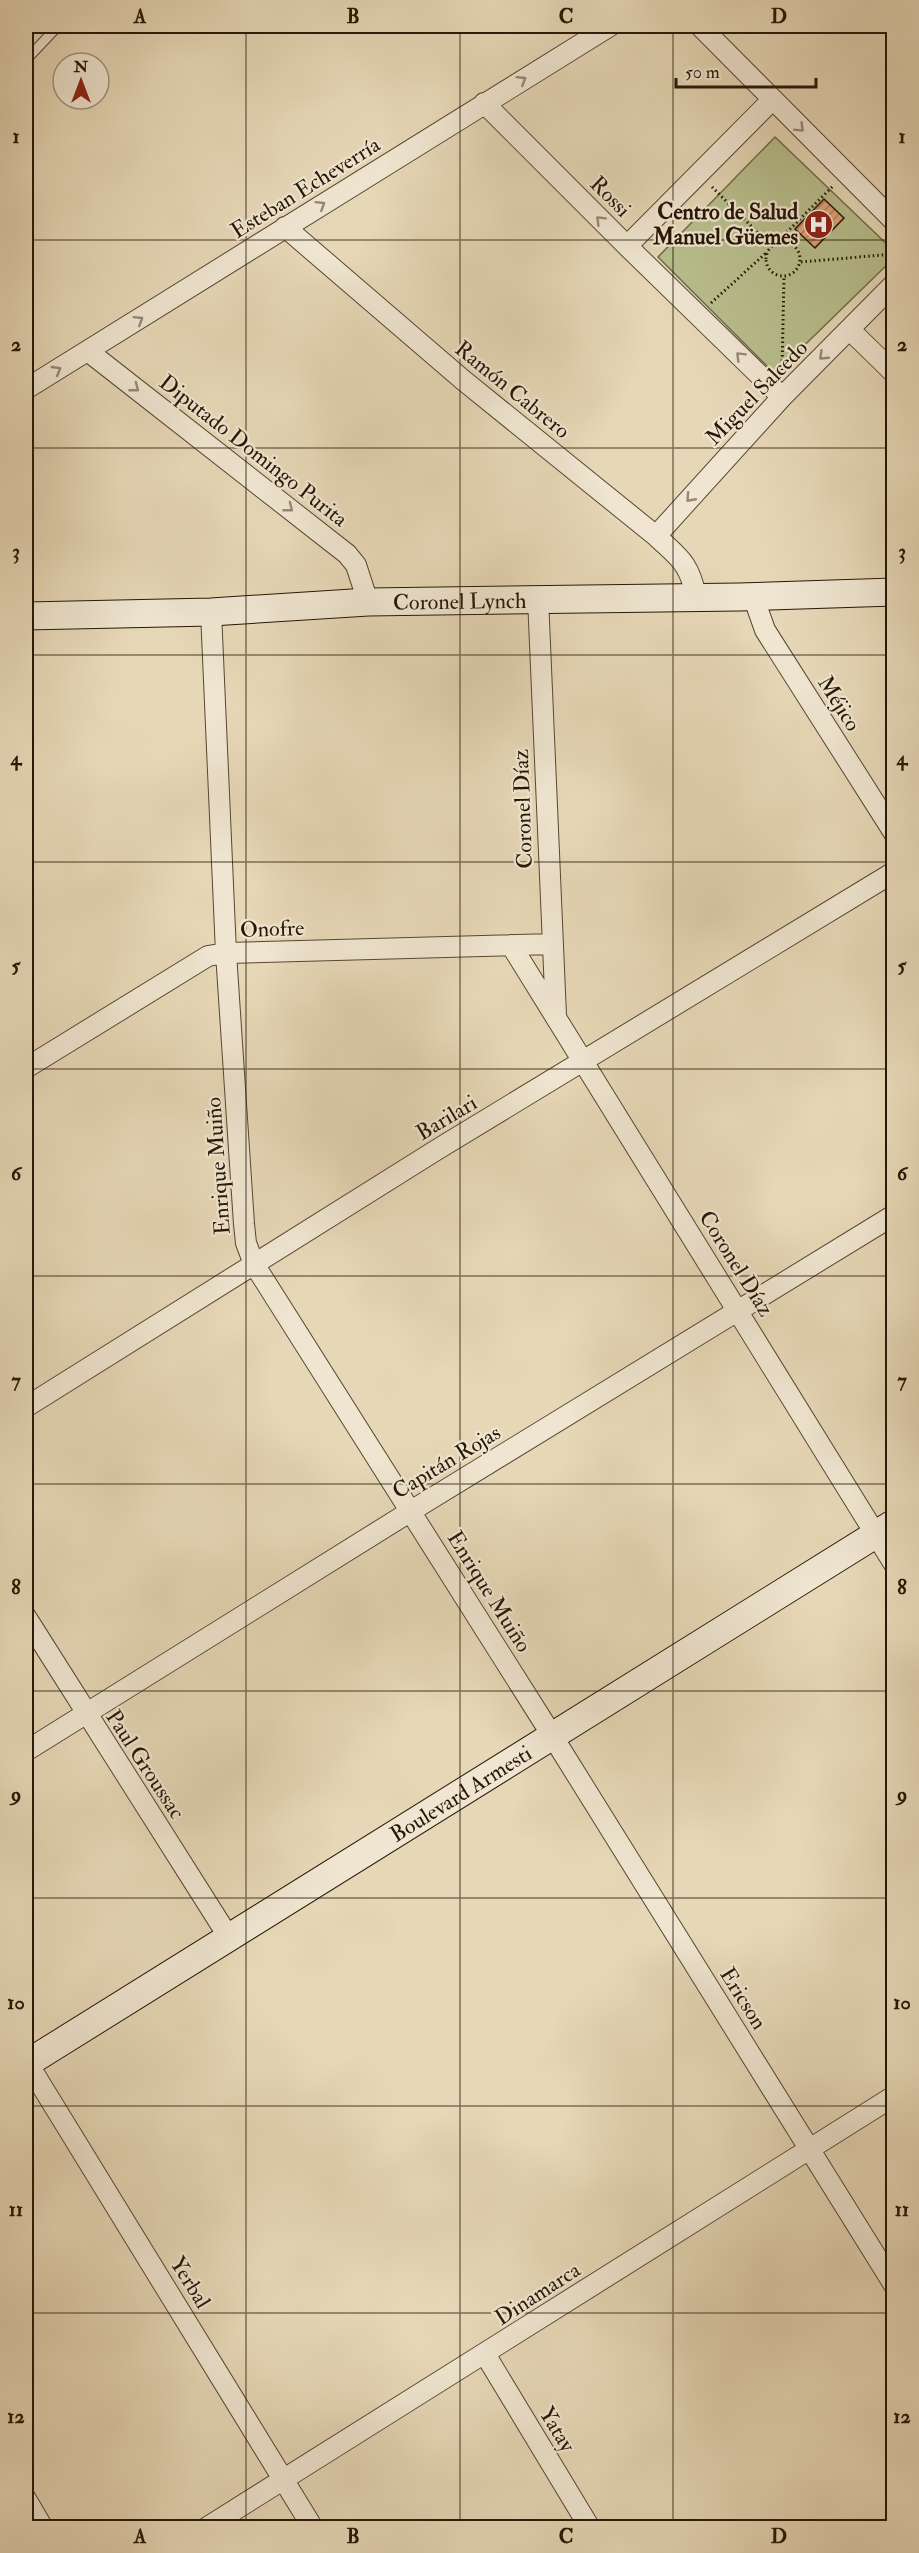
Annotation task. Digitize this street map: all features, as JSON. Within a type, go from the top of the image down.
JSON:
[{"type":"main road","name":"Coronel Lynch","points":[[26,616],[211,612],[368,602],[894,592]]},
{"type":"main road","name":"Boulevard Armesti","points":[[26,2063],[884,1529]]},
{"type":"street","name":"Esteban Echeverría","points":[[26,389],[89,352],[610,26]]},
{"type":"street","points":[[700,26],[894,221]]},
{"type":"street","points":[[627,246],[772,100]]},
{"type":"street","name":"Rossi","points":[[484,103],[782,397]]},
{"type":"street","name":"Ramón Cabrero","points":[[285,228],[463,380],[656,536],[691,573],[696,596]]},
{"type":"street","name":"Miguel Salcedo","points":[[656,536],[782,397],[894,284]]},
{"type":"street","points":[[850,330],[894,373]]},
{"type":"street","name":"Diputado Domingo Purita","points":[[89,352],[347,554],[356,565],[368,602]]},
{"type":"street","name":"Méjico","points":[[753,596],[765,630],[894,833]]},
{"type":"street","name":"Coronel Díaz","points":[[538,598],[556,1018]]},
{"type":"street","name":"Enrique Muiño","points":[[211,612],[226,953],[246,1242],[254,1264],[553,1737]]},
{"type":"street","name":"Barilari","points":[[26,1407],[254,1264],[894,872]]},
{"type":"street","name":"Onofre","points":[[26,1068],[208,956],[226,953],[552,944]]},
{"type":"street","name":"Coronel Díaz","points":[[512,945],[739,1311],[884,1529],[894,1564]]},
{"type":"street","name":"Capitán Rojas","points":[[26,1751],[411,1511],[894,1215]]},
{"type":"street","name":"Paul Groussac","points":[[26,1617],[228,1936]]},
{"type":"street","name":"Ericson","points":[[553,1737],[894,2285]]},
{"type":"street","name":"Yerbal","points":[[26,2063],[313,2528]]},
{"type":"street","name":"Dinamarca","points":[[206,2528],[485,2355],[808,2148],[894,2096]]},
{"type":"street","name":"Yatay","points":[[485,2355],[590,2528]]},
{"type":"street","points":[[26,2499],[43,2528]]},
{"type":"lane","points":[[26,60],[58,26]]},
{"type":"path","points":[[700,174],[772,247]]},
{"type":"path","points":[[699,315],[846,174]]},
{"type":"path","points":[[776,243],[786,241],[795,246],[801,262]]},
{"type":"path","points":[[767,252],[769,268],[778,276],[795,272],[801,262]]},
{"type":"path","points":[[801,262],[894,254]]},
{"type":"path","points":[[782,397],[784,276]]},
{"type":"green space","points":[[775,137],[894,251],[893,259],[775,374],[658,257]]},
{"type":"building","name":"Centro de Salud Manuel Güemes","points":[[824,199],[844,218],[815,248],[795,229]]},
{"type":"place","name":"Centro de Salud Manuel Güemes","points":[[819,224]]}]
